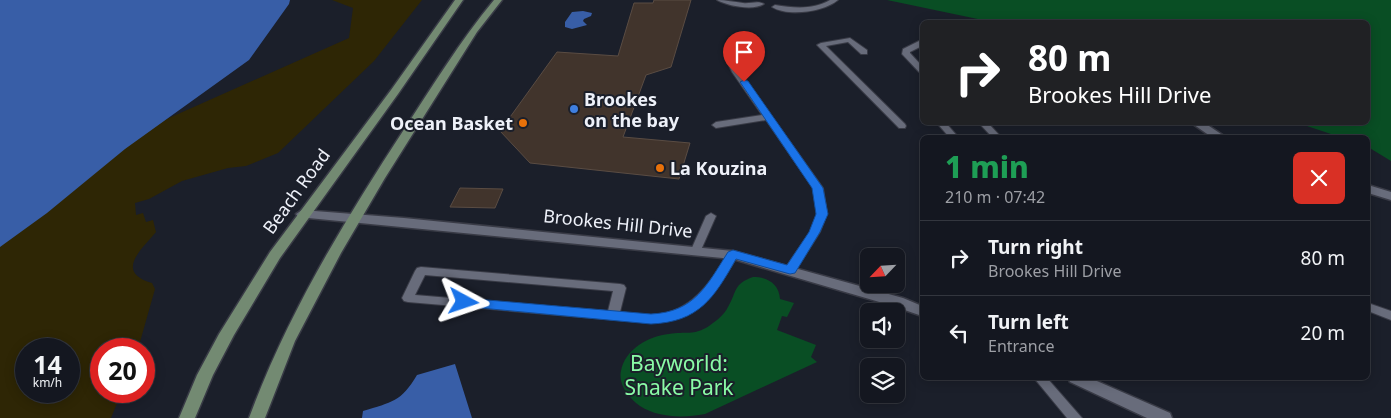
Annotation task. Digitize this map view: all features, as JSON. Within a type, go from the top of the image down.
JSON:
[{"type":"main road","name":"Beach Road","points":[[187,418],[211,365],[275,254],[302,214],[386,103],[445,17],[460,0]]},
{"type":"main road","points":[[257,418],[292,330],[331,256],[473,31],[498,0]]},
{"type":"street","points":[[1200,125],[1217,135]]},
{"type":"street","points":[[1370,191],[1391,196]]},
{"type":"street","name":"Brookes Hill Drive","points":[[302,214],[733,254],[898,302],[920,310]]},
{"type":"street","points":[[1080,380],[1164,418]]},
{"type":"lane","points":[[717,0],[743,5],[761,4]]},
{"type":"lane","points":[[775,8],[814,9],[835,0]]},
{"type":"lane","points":[[864,52],[850,40],[821,45],[902,126]]},
{"type":"lane","points":[[920,44],[906,51],[906,54],[920,68]]},
{"type":"lane","points":[[729,57],[736,72],[818,188],[822,214],[814,232],[790,270]]},
{"type":"lane","points":[[716,125],[769,117]]},
{"type":"lane","points":[[943,125],[952,135]]},
{"type":"lane","points":[[985,125],[995,135]]},
{"type":"lane","points":[[696,250],[711,216]]},
{"type":"lane","points":[[613,315],[620,288],[421,271],[408,298],[613,315],[664,318],[688,311],[696,306],[716,283],[733,254]]},
{"type":"lane","points":[[1370,308],[1391,316]]},
{"type":"lane","points":[[1042,380],[1075,418]]},
{"type":"green space","points":[[887,0],[1391,0],[1391,161],[1370,148],[1370,135],[1334,135],[1304,125],[1370,125],[1370,20],[982,20]]},
{"type":"green space","name":"Bayworld: Snake Park","points":[[753,277],[763,278],[772,282],[777,289],[780,299],[794,303],[787,317],[782,316],[777,330],[816,345],[811,357],[817,362],[705,414],[688,416],[663,415],[647,410],[632,399],[625,391],[621,381],[621,371],[627,356],[639,345],[661,335],[694,332],[709,326],[724,313],[736,289]]},
{"type":"sand","points":[[332,0],[422,0],[374,61],[278,153],[246,166],[228,168],[182,181],[149,199],[135,203],[136,215],[143,213],[146,222],[153,220],[156,232],[134,260],[133,267],[135,273],[152,283],[155,289],[141,338],[90,338],[90,403],[117,403],[111,418],[0,418],[0,218],[95,151],[349,38],[353,8]]},
{"type":"water","points":[[0,0],[290,0],[249,60],[125,149],[47,213],[0,247]]},
{"type":"water","points":[[583,11],[592,13],[591,16],[583,21],[587,25],[572,29],[565,27],[565,22],[572,12]]},
{"type":"water","points":[[455,364],[472,418],[362,418],[363,411],[389,403],[401,396],[417,375]]},
{"type":"building","name":"Brookes on the bay","points":[[654,0],[691,0],[671,67],[646,75],[623,137],[690,143],[679,179],[530,163],[500,131],[557,52],[618,56],[634,3],[653,3]]},
{"type":"building","points":[[460,188],[503,189],[495,208],[450,207]]},
{"type":"place","name":"Brookes on the bay","points":[[574,109]]},
{"type":"place","name":"Ocean Basket","points":[[523,123]]},
{"type":"place","name":"La Kouzina","points":[[660,168]]},
{"type":"route","points":[[464,302],[651,319],[664,318],[688,311],[696,306],[716,283],[733,254],[790,270],[814,232],[822,214],[818,188],[744,82]]}]
